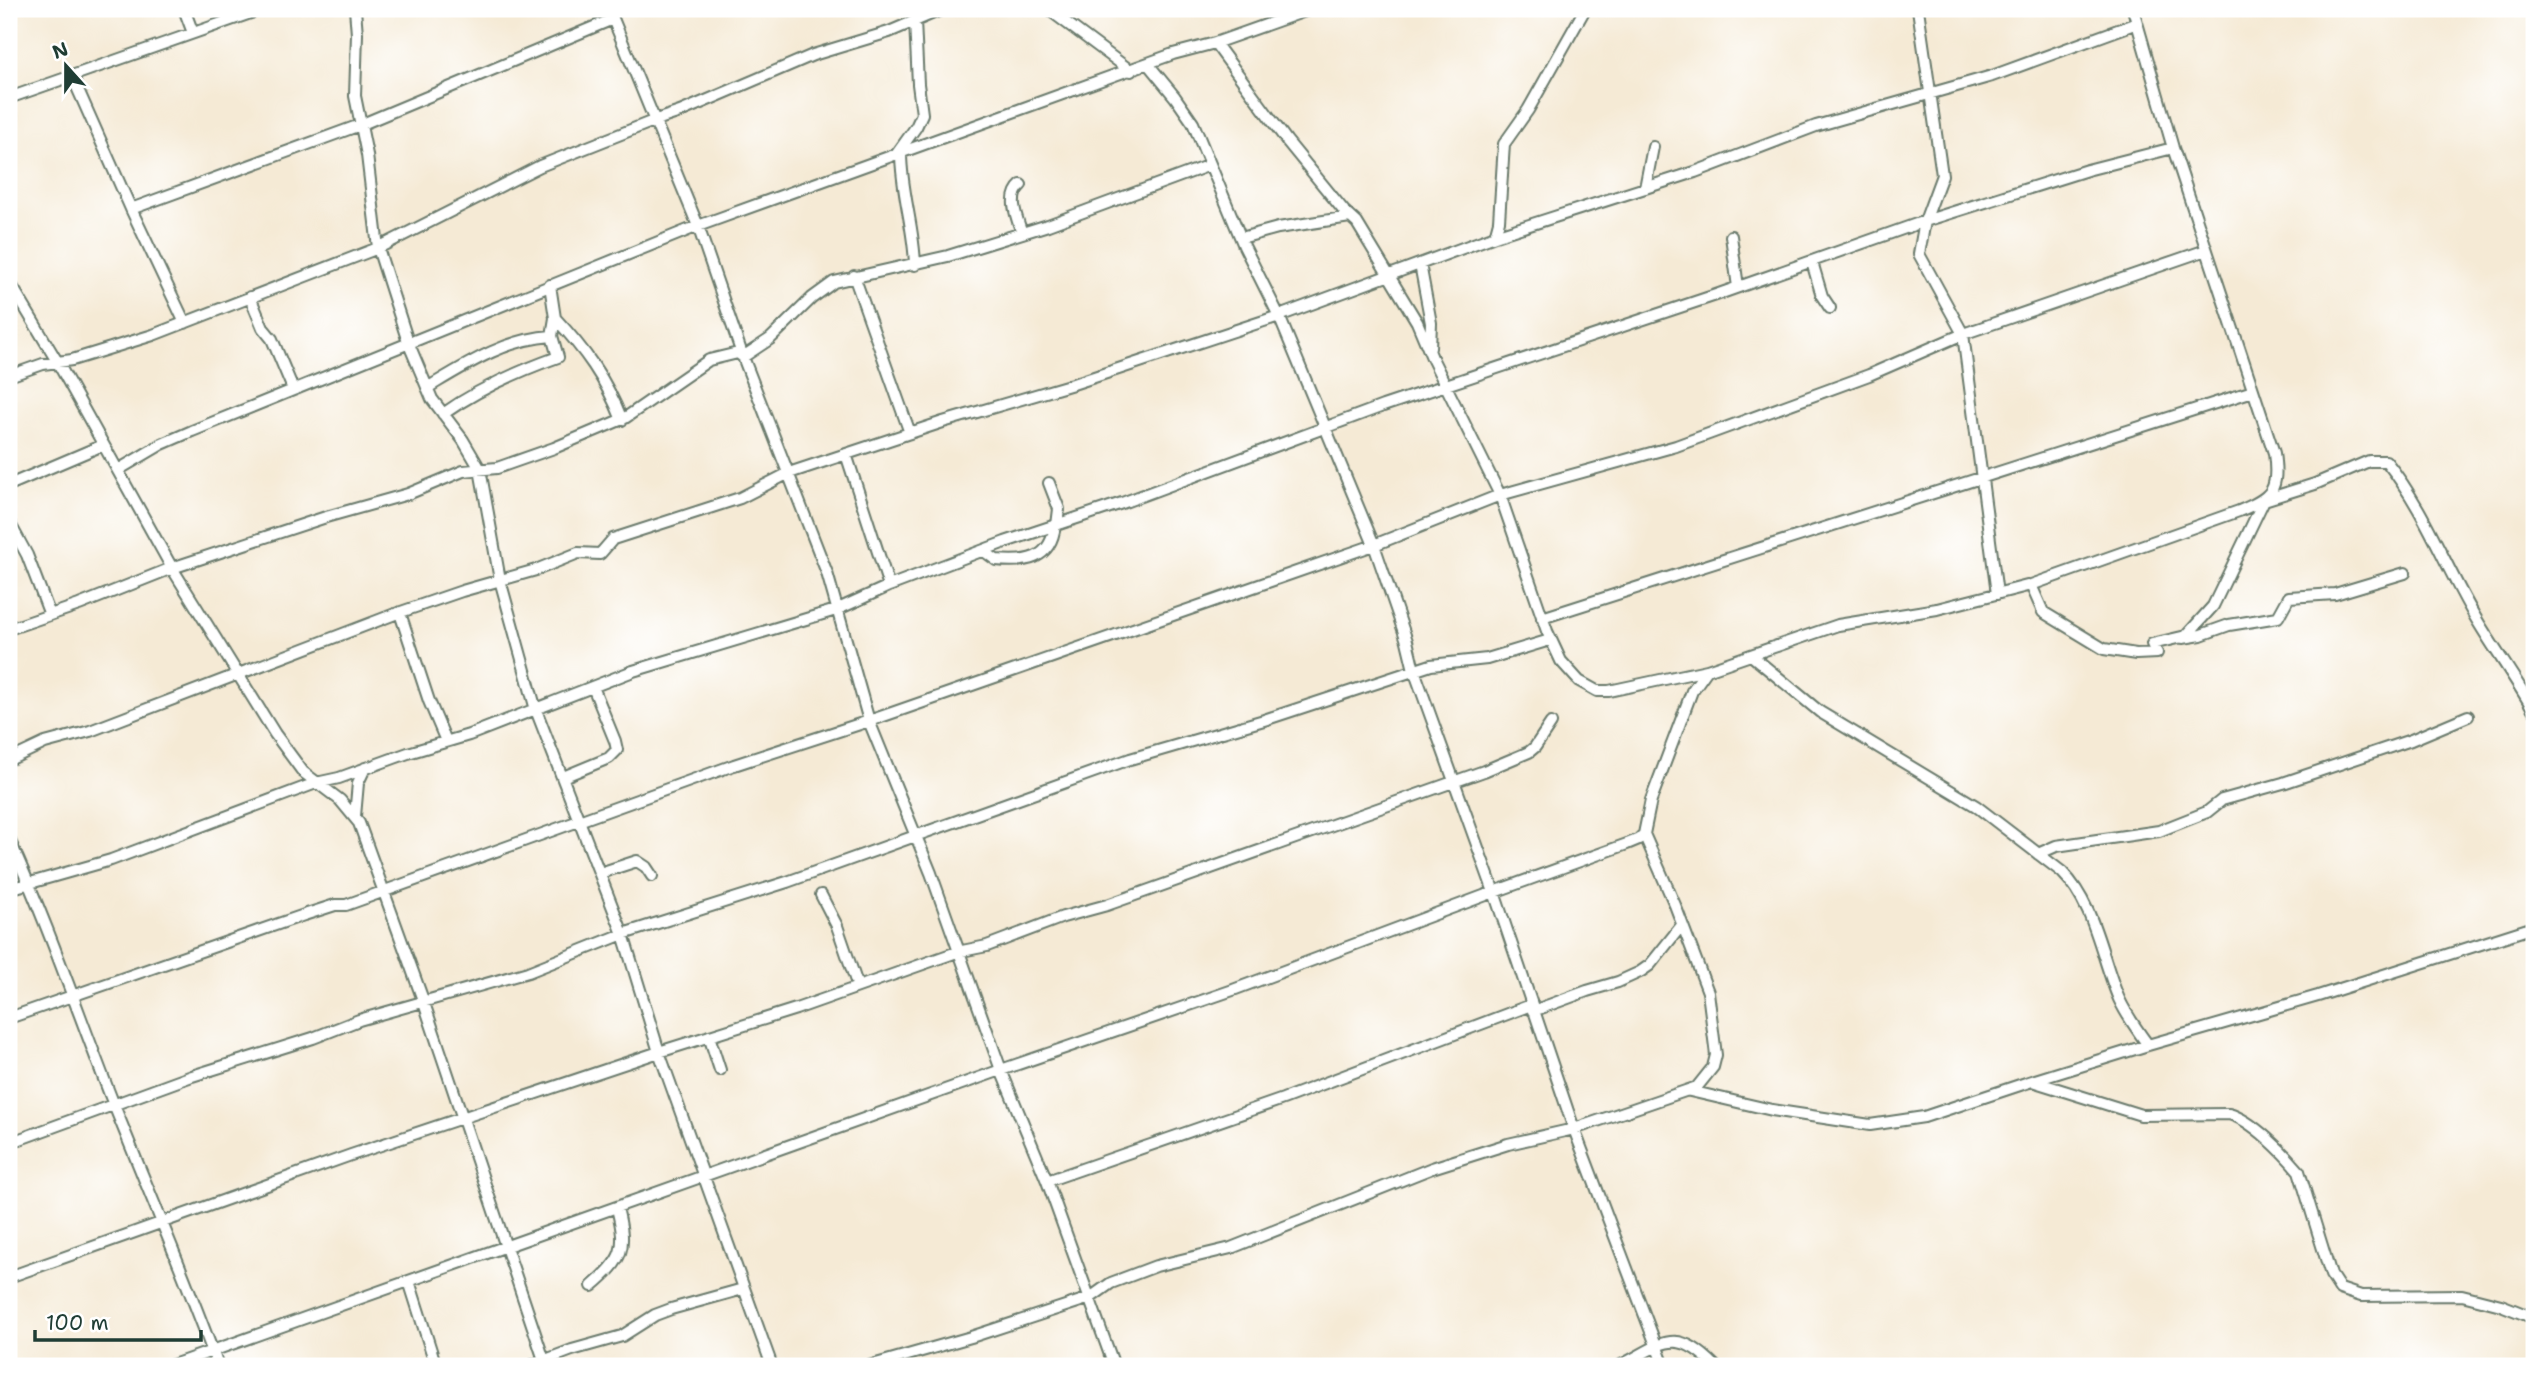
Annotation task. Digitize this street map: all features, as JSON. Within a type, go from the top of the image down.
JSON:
[{"type":"street","points":[[184,9],[192,33]]},
{"type":"street","points":[[9,98],[262,9]]},
{"type":"street","points":[[355,9],[355,96],[367,155],[378,248],[408,342],[432,399],[464,440],[480,469],[500,580],[536,710],[623,934],[659,1052],[772,1366]]},
{"type":"street","points":[[9,376],[43,364],[58,363],[121,346],[378,248],[540,166],[704,103],[814,55],[889,32],[943,9]]},
{"type":"street","points":[[1048,9],[1131,71]]},
{"type":"street","points":[[118,470],[162,444],[698,226],[1173,54],[1215,43],[1311,9]]},
{"type":"street","points":[[1495,236],[1499,221],[1504,144],[1532,104],[1585,9]]},
{"type":"street","points":[[1917,9],[1932,93],[1942,175],[1925,221],[1919,254],[1963,334],[1997,594]]},
{"type":"street","points":[[2133,9],[2173,148],[2274,453],[2277,475],[2274,486],[2264,500],[2213,606],[2186,636],[2152,644]]},
{"type":"street","points":[[131,209],[360,125],[611,14],[698,226],[743,357],[827,573],[869,721],[916,835],[957,952],[1001,1070],[1047,1181],[1114,1366]]},
{"type":"street","points":[[915,21],[922,114],[899,154],[909,207],[915,265]]},
{"type":"street","points":[[9,760],[45,743],[90,731],[400,613],[536,570],[578,553],[600,554],[613,540],[740,498],[789,473],[1279,316],[1495,236],[1646,188],[1816,127],[1992,76],[2137,23]]},
{"type":"street","points":[[1215,43],[1287,141],[1357,223],[1417,322],[1429,353],[1500,495],[1550,640],[1570,672],[1597,691],[1609,691],[1707,670],[1838,625],[1937,609],[2031,585],[2315,484],[2369,461],[2386,461],[2430,525],[2444,560],[2475,617],[2534,711]]},
{"type":"street","points":[[1148,64],[1188,116],[1241,238],[1279,316],[1374,545],[1453,783],[1494,892],[1574,1129],[1664,1366]]},
{"type":"street","points":[[72,76],[185,323]]},
{"type":"street","points":[[1646,188],[1653,147]]},
{"type":"street","points":[[9,889],[111,860],[316,783],[334,780],[469,735],[634,671],[836,610],[889,586],[1445,385],[1738,288],[1925,221],[2087,170],[2173,148]]},
{"type":"street","points":[[743,357],[770,339],[825,287],[843,278],[915,265],[1022,233],[1210,165]]},
{"type":"street","points":[[1021,185],[1014,193],[1013,200],[1022,233]]},
{"type":"street","points":[[1241,238],[1278,228],[1350,217]]},
{"type":"street","points":[[1731,236],[1738,288]]},
{"type":"street","points":[[9,1018],[304,915],[335,905],[346,905],[734,765],[869,721],[1374,545],[1500,495],[1676,446],[1869,375],[1963,334],[2206,250]]},
{"type":"street","points":[[1812,262],[1822,296],[1830,307]]},
{"type":"street","points":[[1420,264],[1431,323],[1429,353]]},
{"type":"street","points":[[854,276],[910,433]]},
{"type":"street","points":[[9,281],[58,363],[172,568],[292,759],[355,816],[423,1000],[545,1363]]},
{"type":"street","points":[[443,414],[512,376],[558,357],[552,336],[555,318],[550,285]]},
{"type":"street","points":[[250,297],[263,328],[272,339],[293,389]]},
{"type":"street","points":[[555,318],[609,387],[622,420]]},
{"type":"street","points":[[427,388],[471,362],[516,341],[552,336]]},
{"type":"street","points":[[9,629],[172,568],[326,517],[408,494],[463,471],[498,468],[531,457],[622,420],[709,360],[738,353],[743,357]]},
{"type":"street","points":[[1542,618],[2253,391]]},
{"type":"street","points":[[9,485],[103,445]]},
{"type":"street","points":[[846,454],[871,523],[889,586]]},
{"type":"street","points":[[984,551],[996,560],[1036,556],[1049,547],[1059,509],[1049,482]]},
{"type":"street","points":[[9,522],[27,555],[50,615]]},
{"type":"street","points":[[2152,644],[2201,635],[2230,625],[2277,617],[2289,597],[2335,594],[2405,573]]},
{"type":"street","points":[[2031,585],[2043,612],[2104,649],[2136,654],[2157,653],[2152,644]]},
{"type":"street","points":[[400,613],[429,701],[446,741]]},
{"type":"street","points":[[9,1143],[192,1076],[423,1000],[528,972],[623,934],[787,882],[1130,758],[1264,720],[1436,663],[1487,659],[1550,640]]},
{"type":"street","points":[[1751,655],[1820,712],[1976,806],[2075,884],[2119,998],[2130,1021],[2148,1045]]},
{"type":"street","points":[[170,1366],[1233,990],[1639,839],[1644,834],[1651,800],[1692,691],[1707,670]]},
{"type":"street","points":[[563,777],[609,758],[617,750],[593,687]]},
{"type":"street","points":[[2038,853],[2056,846],[2159,831],[2207,812],[2222,800],[2283,783],[2411,740],[2468,716]]},
{"type":"street","points":[[9,1278],[249,1190],[957,952],[987,946],[1063,917],[1107,905],[1453,783],[1529,752],[1551,723]]},
{"type":"street","points":[[355,816],[358,783],[365,768]]},
{"type":"street","points":[[869,1366],[971,1338],[1090,1298],[1117,1280],[1165,1263],[1231,1248],[1432,1168],[1508,1144],[1574,1129],[1690,1091],[1707,1077],[1716,1055],[1708,992],[1644,834]]},
{"type":"street","points":[[9,839],[74,995],[114,1104],[218,1366]]},
{"type":"street","points":[[600,873],[637,861],[646,867],[652,877]]},
{"type":"street","points":[[821,895],[837,926],[858,987]]},
{"type":"street","points":[[1047,1181],[1532,1008],[1618,982],[1650,965],[1682,925]]},
{"type":"street","points":[[1690,1091],[1772,1110],[1870,1125],[1924,1117],[2032,1081],[2319,996],[2534,927]]},
{"type":"street","points":[[709,1036],[720,1070]]},
{"type":"street","points":[[2032,1081],[2141,1115],[2222,1113],[2243,1119],[2299,1171],[2331,1275],[2340,1289],[2361,1296],[2462,1295],[2501,1305],[2534,1318]]},
{"type":"street","points":[[592,1286],[616,1265],[623,1250],[624,1238],[617,1208]]},
{"type":"street","points":[[409,1281],[436,1366]]},
{"type":"street","points":[[530,1366],[622,1336],[655,1315],[671,1309],[743,1289]]},
{"type":"street","points":[[1619,1366],[1657,1345],[1675,1340],[1703,1355],[1715,1366]]}]
